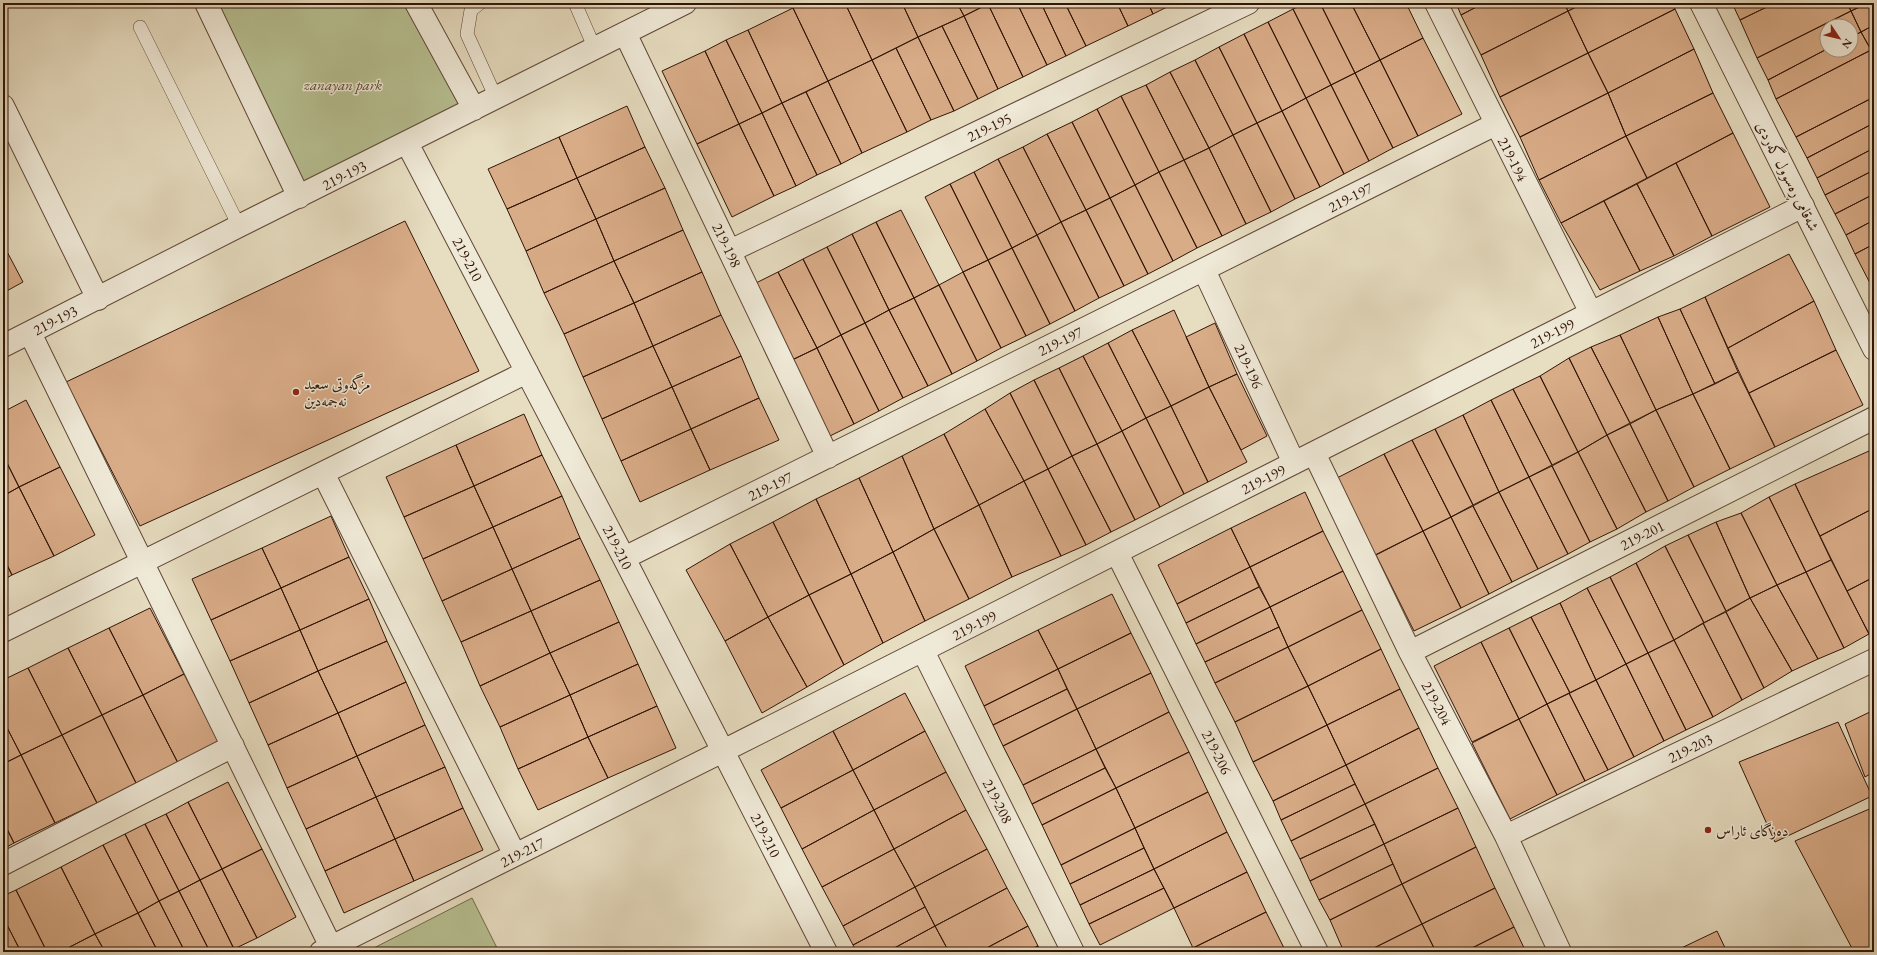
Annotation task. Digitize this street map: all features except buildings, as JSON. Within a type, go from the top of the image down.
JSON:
[{"type":"street","points":[[206,3],[299,197]]},
{"type":"street","points":[[416,3],[474,109]]},
{"type":"street","name":"219-193","points":[[3,346],[685,3]]},
{"type":"street","name":"219-195","points":[[730,250],[1248,3]]},
{"type":"street","name":"219-194","points":[[1436,3],[1591,313]]},
{"type":"street","name":"شەقامی ڕەسوول گەردی","points":[[1701,3],[1874,349]]},
{"type":"street","name":"219-198","points":[[625,33],[828,457]]},
{"type":"street","points":[[3,106],[98,299]]},
{"type":"street","name":"219-197","points":[[624,558],[1496,124]]},
{"type":"street","name":"219-210","points":[[407,143],[624,558],[826,952]]},
{"type":"street","name":"219-199","points":[[723,751],[1803,206]]},
{"type":"street","name":"219-196","points":[[1204,270],[1294,463]]},
{"type":"street","points":[[30,333],[233,746],[326,950]]},
{"type":"street","points":[[3,631],[527,372]]},
{"type":"street","name":"219-201","points":[[1410,652],[1874,418]]},
{"type":"street","name":"219-204","points":[[1314,453],[1410,652],[1506,836],[1560,952]]},
{"type":"street","points":[[323,473],[515,855]]},
{"type":"street","name":"219-206","points":[[1117,553],[1317,952]]},
{"type":"street","name":"219-208","points":[[923,651],[1073,952]]},
{"type":"street","name":"219-203","points":[[1506,836],[1874,660]]},
{"type":"street","points":[[3,864],[233,746]]},
{"type":"street","name":"219-217","points":[[326,950],[723,751]]},
{"type":"lane","points":[[480,3],[471,10],[467,34],[496,98]]},
{"type":"lane","points":[[574,3],[595,49]]},
{"type":"lane","points":[[140,27],[239,226]]},
{"type":"green space","name":"zanayan park","points":[[216,3],[413,3],[474,109],[306,194]]},
{"type":"green space","points":[[472,898],[499,952],[366,952]]},
{"type":"place","name":"مزگەوتی سعید نەجمەدین","points":[[296,392]]},
{"type":"place","name":"دەزگای ئاراس","points":[[1708,830]]}]
